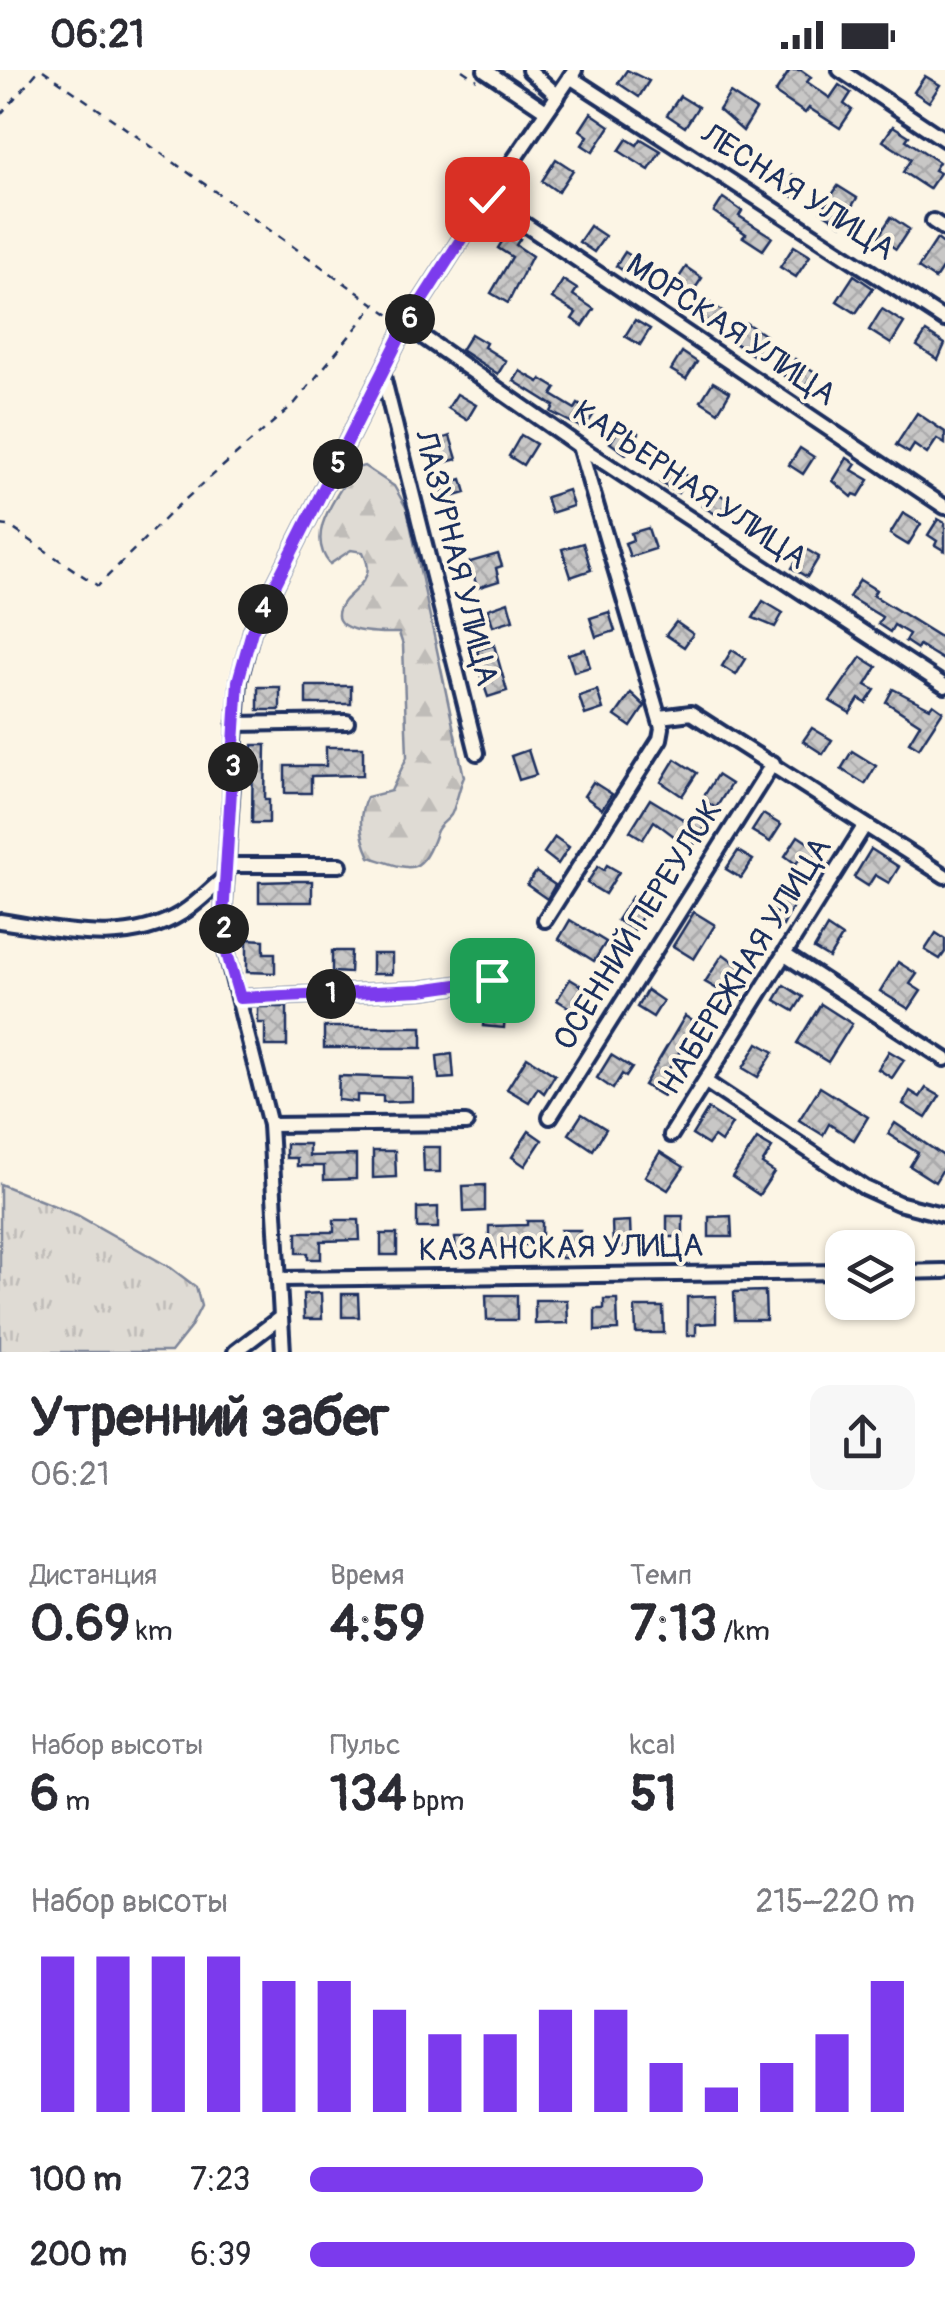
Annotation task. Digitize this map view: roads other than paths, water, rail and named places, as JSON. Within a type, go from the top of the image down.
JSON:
[{"type":"street","points":[[485,70],[546,110]]},
{"type":"street","points":[[529,70],[558,96]]},
{"type":"street","points":[[840,70],[945,140]]},
{"type":"street","points":[[283,1352],[270,1125],[226,950],[226,872],[238,681],[252,631],[406,325],[573,74]]},
{"type":"street","name":"ЛЕСНАЯ УЛИЦА","points":[[573,74],[945,320]]},
{"type":"street","name":"МОРСКАЯ УЛИЦА","points":[[487,199],[945,507]]},
{"type":"street","name":"КАРЬЕРНАЯ УЛИЦА","points":[[406,325],[579,446],[945,686]]},
{"type":"street","name":"ЛАЗУРНАЯ УЛИЦА","points":[[383,376],[476,753]]},
{"type":"street","points":[[545,920],[660,738],[660,717],[579,446]]},
{"type":"street","points":[[660,717],[692,713],[945,876]]},
{"type":"street","points":[[236,724],[347,722]]},
{"type":"street","name":"ОСЕННИЙ ПЕРЕУЛОК","points":[[550,1117],[773,763]]},
{"type":"street","name":"НАБЕРЕЖНАЯ УЛИЦА","points":[[670,1135],[865,825]]},
{"type":"street","points":[[0,921],[104,934],[141,932],[184,912],[226,872],[340,864]]},
{"type":"street","points":[[785,955],[945,1058]]},
{"type":"street","points":[[240,998],[421,990],[492,980]]},
{"type":"street","points":[[706,1082],[865,1188],[898,1203],[945,1215]]},
{"type":"street","points":[[270,1125],[466,1123]]},
{"type":"street","points":[[915,1272],[945,1271]]},
{"type":"street","name":"КАЗАНСКАЯ УЛИЦА","points":[[280,1278],[825,1272]]},
{"type":"street","points":[[235,1352],[281,1317]]}]
